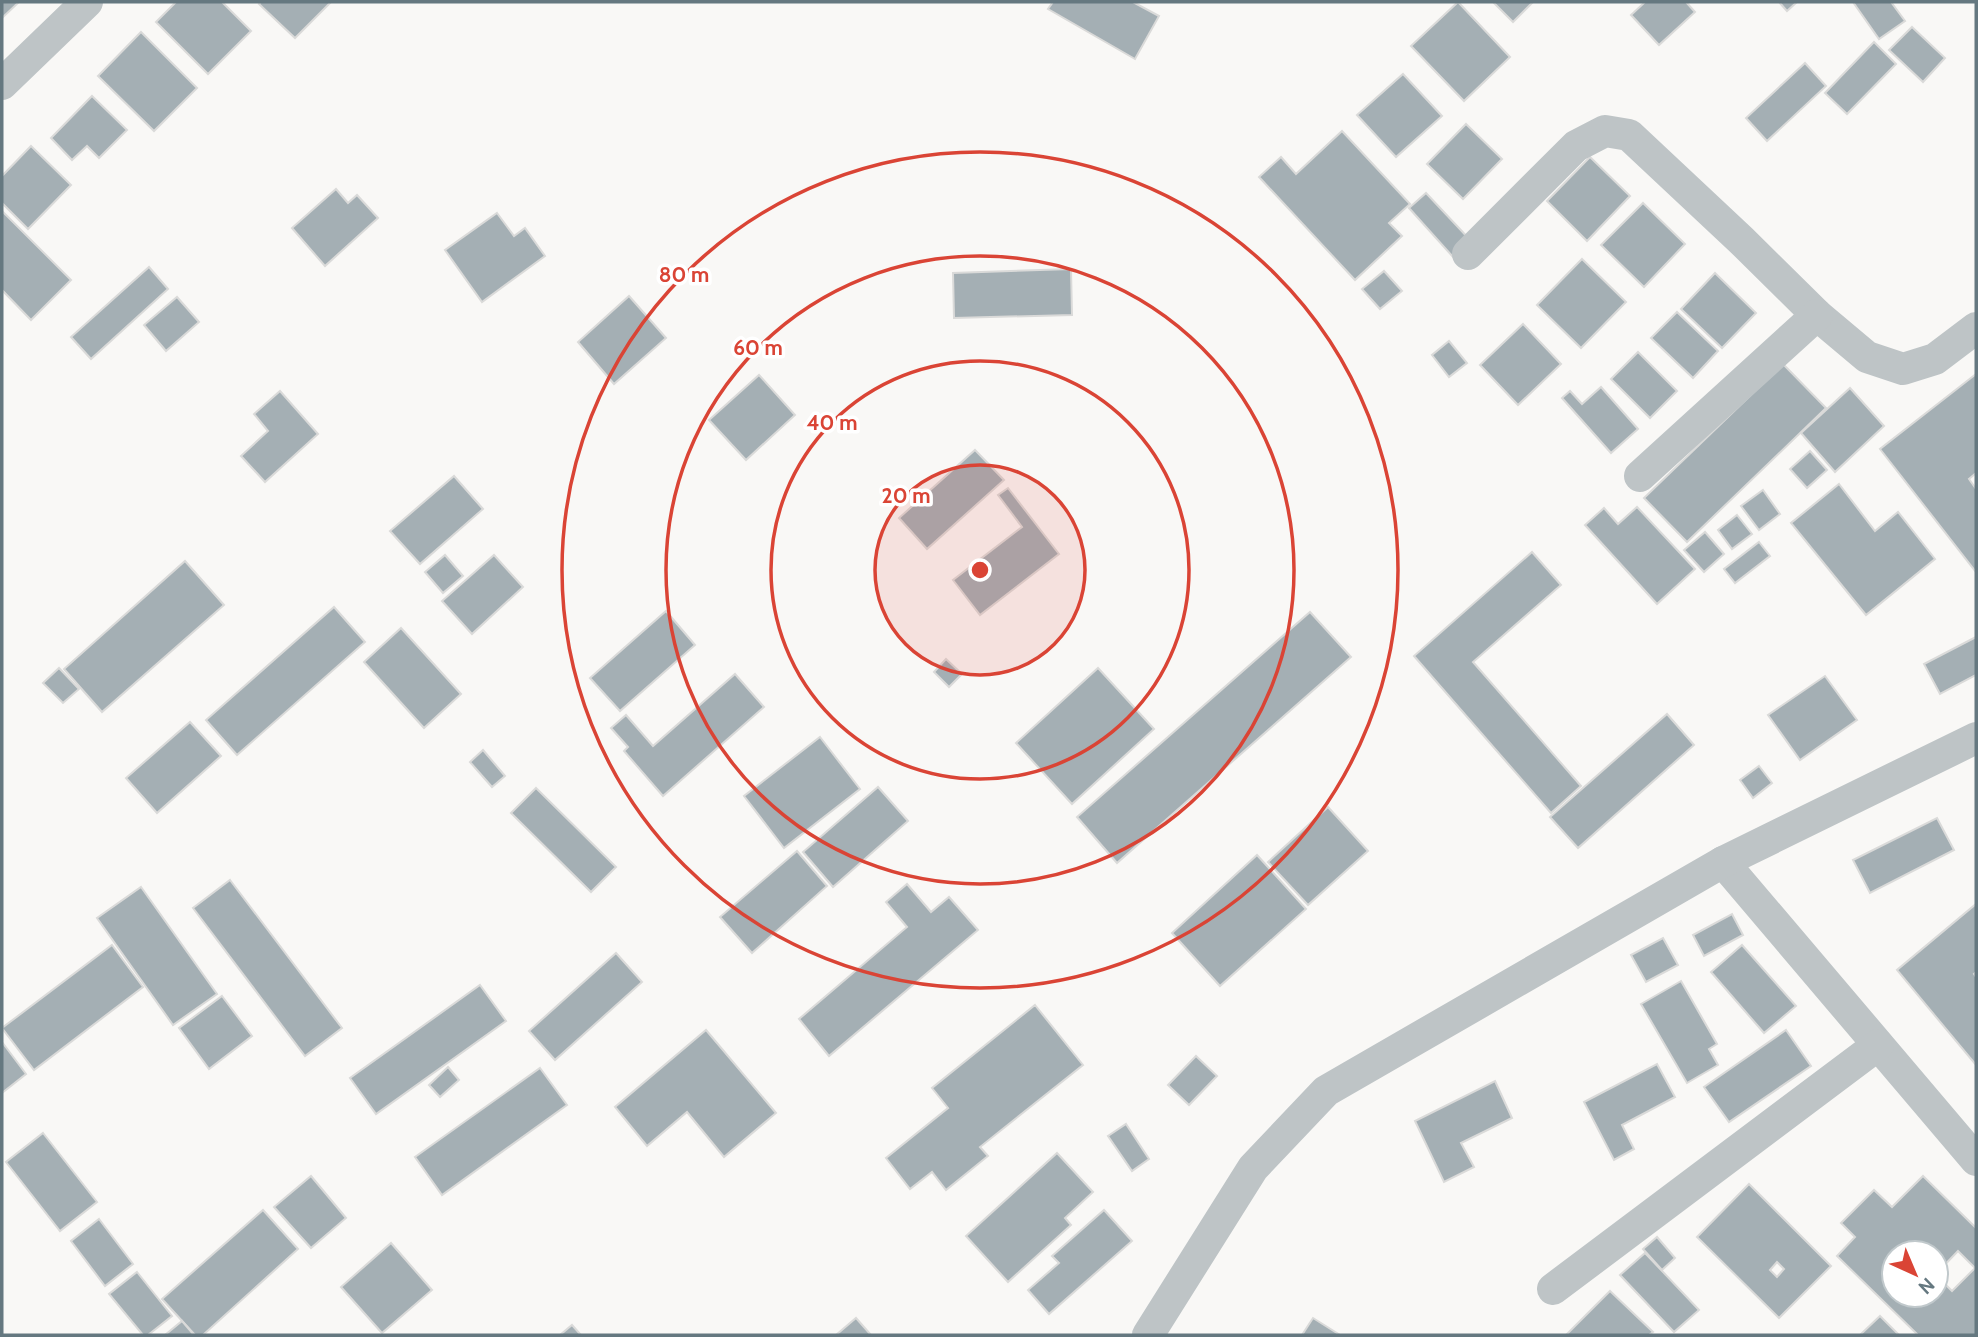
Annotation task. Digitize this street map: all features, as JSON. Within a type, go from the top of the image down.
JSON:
[{"type":"street","points":[[2,85],[87,2]]},
{"type":"street","points":[[1468,254],[1576,146],[1605,131],[1629,135],[1817,315],[1867,357],[1903,369],[1935,359],[1976,328]]},
{"type":"street","points":[[1640,476],[1817,315]]},
{"type":"street","points":[[1148,1335],[1253,1168],[1326,1091],[1723,862],[1976,738]]},
{"type":"street","points":[[1723,862],[1976,1160]]},
{"type":"street","points":[[1553,1289],[1878,1045]]},
{"type":"building","points":[[2,2],[19,2],[2,18]]},
{"type":"building","points":[[176,2],[222,2],[251,31],[208,74],[156,22]]},
{"type":"building","points":[[331,2],[295,38],[259,4]]},
{"type":"building","points":[[1053,2],[1133,2],[1159,16],[1135,59],[1048,9]]},
{"type":"building","points":[[1458,2],[1510,57],[1464,101],[1411,46]]},
{"type":"building","points":[[1493,2],[1533,2],[1513,22]]},
{"type":"building","points":[[1645,2],[1686,2],[1695,12],[1659,45],[1631,15]]},
{"type":"building","points":[[1779,2],[1797,2],[1787,11]]},
{"type":"building","points":[[1853,2],[1891,2],[1905,21],[1879,39]]},
{"type":"building","points":[[1912,27],[1945,58],[1923,82],[1889,50]]},
{"type":"building","points":[[141,32],[197,88],[154,131],[98,76]]},
{"type":"building","points":[[1874,42],[1896,64],[1847,114],[1825,93]]},
{"type":"building","points":[[1805,63],[1826,86],[1767,141],[1746,118]]},
{"type":"building","points":[[1403,74],[1442,116],[1396,157],[1357,115]]},
{"type":"building","points":[[92,96],[127,130],[99,158],[87,146],[72,160],[51,138]]},
{"type":"building","points":[[1466,124],[1502,159],[1463,199],[1427,164]]},
{"type":"building","points":[[1342,131],[1410,204],[1389,223],[1402,236],[1355,280],[1259,177],[1281,157],[1296,174]]},
{"type":"building","points":[[31,146],[71,185],[28,229],[2,203],[2,176]]},
{"type":"building","points":[[1590,157],[1630,196],[1587,241],[1547,201]]},
{"type":"building","points":[[336,189],[348,203],[357,195],[378,218],[325,266],[292,228]]},
{"type":"building","points":[[1426,193],[1472,242],[1454,258],[1409,208]]},
{"type":"building","points":[[1643,203],[1685,244],[1644,287],[1601,245]]},
{"type":"building","points":[[2,211],[71,280],[31,320],[2,290]]},
{"type":"building","points":[[497,213],[514,236],[525,228],[545,256],[482,302],[445,250]]},
{"type":"building","points":[[1582,259],[1626,302],[1581,348],[1537,305]]},
{"type":"building","points":[[149,267],[168,289],[91,359],[71,337]]},
{"type":"building","points":[[1071,269],[1072,315],[954,318],[953,273]]},
{"type":"building","points":[[1384,271],[1402,291],[1380,309],[1362,289]]},
{"type":"building","points":[[1715,273],[1756,313],[1722,348],[1681,309]]},
{"type":"building","points":[[629,296],[666,338],[614,384],[578,342]]},
{"type":"building","points":[[177,297],[199,322],[166,351],[144,325]]},
{"type":"building","points":[[1677,312],[1718,351],[1693,378],[1651,338]]},
{"type":"building","points":[[1523,324],[1561,364],[1518,405],[1480,365]]},
{"type":"building","points":[[1449,341],[1467,363],[1449,377],[1432,355]]},
{"type":"building","points":[[1638,352],[1677,391],[1650,418],[1611,379]]},
{"type":"building","points":[[1783,364],[1826,408],[1687,542],[1644,498]]},
{"type":"building","points":[[1976,374],[1976,473],[1969,479],[1976,489],[1976,572],[1880,449]]},
{"type":"building","points":[[759,375],[795,415],[746,460],[709,420]]},
{"type":"building","points":[[1601,387],[1638,429],[1611,453],[1562,398],[1570,391],[1582,404]]},
{"type":"building","points":[[1850,388],[1884,426],[1835,472],[1801,433]]},
{"type":"building","points":[[280,391],[318,434],[265,482],[241,456],[268,431],[254,414]]},
{"type":"building","points":[[975,450],[1004,480],[927,549],[899,518]]},
{"type":"building","points":[[1810,451],[1827,470],[1807,488],[1790,469]]},
{"type":"building","points":[[454,476],[483,509],[420,564],[390,531]]},
{"type":"building","points":[[1839,484],[1875,531],[1898,512],[1935,559],[1866,615],[1791,523]]},
{"type":"building","points":[[1008,488],[1059,554],[980,615],[953,580],[1022,527],[998,495]]},
{"type":"building","points":[[1763,490],[1780,514],[1759,530],[1741,506]]},
{"type":"building","points":[[1637,507],[1695,569],[1657,604],[1585,525],[1604,508],[1618,524]]},
{"type":"building","points":[[1737,515],[1752,534],[1732,549],[1718,530]]},
{"type":"building","points":[[1705,532],[1724,554],[1704,572],[1684,550]]},
{"type":"building","points":[[1759,542],[1770,556],[1735,583],[1724,569]]},
{"type":"building","points":[[1532,552],[1561,585],[1473,662],[1581,786],[1551,813],[1414,656]]},
{"type":"building","points":[[445,555],[463,576],[443,593],[425,572]]},
{"type":"building","points":[[494,555],[523,587],[472,634],[442,601]]},
{"type":"building","points":[[185,561],[224,605],[102,712],[64,669]]},
{"type":"building","points":[[334,607],[365,642],[237,755],[206,720]]},
{"type":"building","points":[[666,611],[695,645],[620,711],[590,678]]},
{"type":"building","points":[[1310,612],[1351,657],[1117,863],[1077,817]]},
{"type":"building","points":[[401,628],[461,694],[424,728],[364,662]]},
{"type":"building","points":[[1976,637],[1976,675],[1940,694],[1924,664]]},
{"type":"building","points":[[946,659],[962,674],[949,687],[934,672]]},
{"type":"building","points":[[59,668],[79,689],[63,703],[43,683]]},
{"type":"building","points":[[1098,668],[1154,729],[1072,804],[1016,743]]},
{"type":"building","points":[[735,674],[764,707],[663,796],[624,751],[628,747],[611,728],[626,715],[653,746]]},
{"type":"building","points":[[1825,676],[1857,720],[1800,760],[1768,715]]},
{"type":"building","points":[[1667,714],[1694,745],[1578,848],[1550,817]]},
{"type":"building","points":[[190,722],[221,756],[157,813],[126,778]]},
{"type":"building","points":[[820,737],[860,789],[784,848],[744,796]]},
{"type":"building","points":[[483,750],[505,776],[492,787],[470,762]]},
{"type":"building","points":[[1759,766],[1772,783],[1753,798],[1740,780]]},
{"type":"building","points":[[878,787],[908,821],[833,887],[803,852]]},
{"type":"building","points":[[536,788],[616,867],[591,892],[511,813]]},
{"type":"building","points":[[1328,807],[1368,851],[1308,905],[1268,862]]},
{"type":"building","points":[[1937,818],[1954,850],[1870,893],[1853,860]]},
{"type":"building","points":[[797,851],[827,886],[752,953],[720,917]]},
{"type":"building","points":[[1257,855],[1306,909],[1220,986],[1172,933]]},
{"type":"building","points":[[230,880],[342,1028],[305,1056],[193,908]]},
{"type":"building","points":[[907,884],[931,912],[949,897],[978,930],[829,1056],[799,1019],[907,927],[886,902]]},
{"type":"building","points":[[141,887],[217,994],[173,1025],[97,918]]},
{"type":"building","points":[[1976,904],[1974,974],[1976,1065],[1897,970]]},
{"type":"building","points":[[1732,914],[1743,935],[1704,956],[1693,935]]},
{"type":"building","points":[[1663,938],[1678,965],[1646,982],[1631,955]]},
{"type":"building","points":[[112,945],[143,987],[34,1070],[2,1028]]},
{"type":"building","points":[[1742,945],[1796,1006],[1764,1033],[1711,972]]},
{"type":"building","points":[[616,953],[642,982],[555,1060],[529,1031]]},
{"type":"building","points":[[1681,981],[1717,1044],[1709,1049],[1718,1065],[1687,1083],[1641,1004]]},
{"type":"building","points":[[480,985],[506,1021],[376,1114],[350,1078]]},
{"type":"building","points":[[222,996],[252,1036],[209,1069],[179,1028]]},
{"type":"building","points":[[1035,1005],[1083,1065],[980,1147],[988,1156],[946,1190],[932,1172],[910,1189],[886,1158],[948,1108],[932,1088]]},
{"type":"building","points":[[706,1030],[776,1113],[724,1157],[687,1112],[647,1146],[615,1107]]},
{"type":"building","points":[[1786,1030],[1811,1066],[1729,1122],[1704,1087]]},
{"type":"building","points":[[2,1042],[26,1074],[2,1093]]},
{"type":"building","points":[[1196,1056],[1217,1076],[1189,1105],[1168,1085]]},
{"type":"building","points":[[1657,1064],[1675,1097],[1622,1125],[1634,1149],[1614,1160],[1584,1102]]},
{"type":"building","points":[[448,1067],[459,1080],[440,1097],[429,1085]]},
{"type":"building","points":[[540,1068],[567,1105],[442,1195],[415,1157]]},
{"type":"building","points":[[1495,1081],[1512,1118],[1461,1143],[1474,1167],[1444,1182],[1415,1121]]},
{"type":"building","points":[[1126,1124],[1149,1159],[1132,1171],[1108,1136]]},
{"type":"building","points":[[43,1133],[97,1202],[60,1231],[6,1162]]},
{"type":"building","points":[[1057,1153],[1093,1192],[1065,1218],[1071,1225],[1008,1282],[966,1236]]},
{"type":"building","points":[[311,1176],[346,1218],[311,1248],[274,1207]]},
{"type":"building","points":[[1923,1176],[1976,1228],[1976,1335],[1918,1335],[1891,1309],[1950,1309],[1950,1289],[1952,1291],[1975,1268],[1958,1251],[1950,1259],[1950,1239],[1880,1239],[1880,1298],[1837,1256],[1855,1237],[1841,1223],[1874,1190],[1892,1207]]},
{"type":"building","points":[[1749,1184],[1831,1266],[1779,1318],[1697,1237]],"holes":[[[1777,1262],[1784,1269],[1777,1277],[1770,1270]]]},
{"type":"building","points":[[263,1210],[298,1249],[203,1335],[195,1335],[162,1299]]},
{"type":"building","points":[[1104,1210],[1132,1241],[1049,1314],[1028,1290],[1059,1263],[1052,1256]]},
{"type":"building","points":[[99,1219],[133,1264],[105,1286],[71,1241]]},
{"type":"building","points":[[1657,1237],[1675,1258],[1662,1270],[1643,1249]]},
{"type":"building","points":[[391,1243],[432,1290],[382,1333],[341,1287]]},
{"type":"building","points":[[1645,1253],[1699,1310],[1674,1332],[1620,1275]]},
{"type":"building","points":[[137,1272],[172,1316],[148,1335],[143,1335],[109,1294]]},
{"type":"building","points":[[1610,1291],[1653,1332],[1649,1335],[1566,1335]]},
{"type":"building","points":[[1880,1316],[1899,1335],[1860,1335]]},
{"type":"building","points":[[856,1318],[871,1335],[836,1335]]},
{"type":"building","points":[[1313,1318],[1340,1335],[1302,1335]]},
{"type":"building","points":[[182,1321],[194,1335],[165,1335]]},
{"type":"building","points":[[572,1325],[581,1335],[560,1335]]}]
